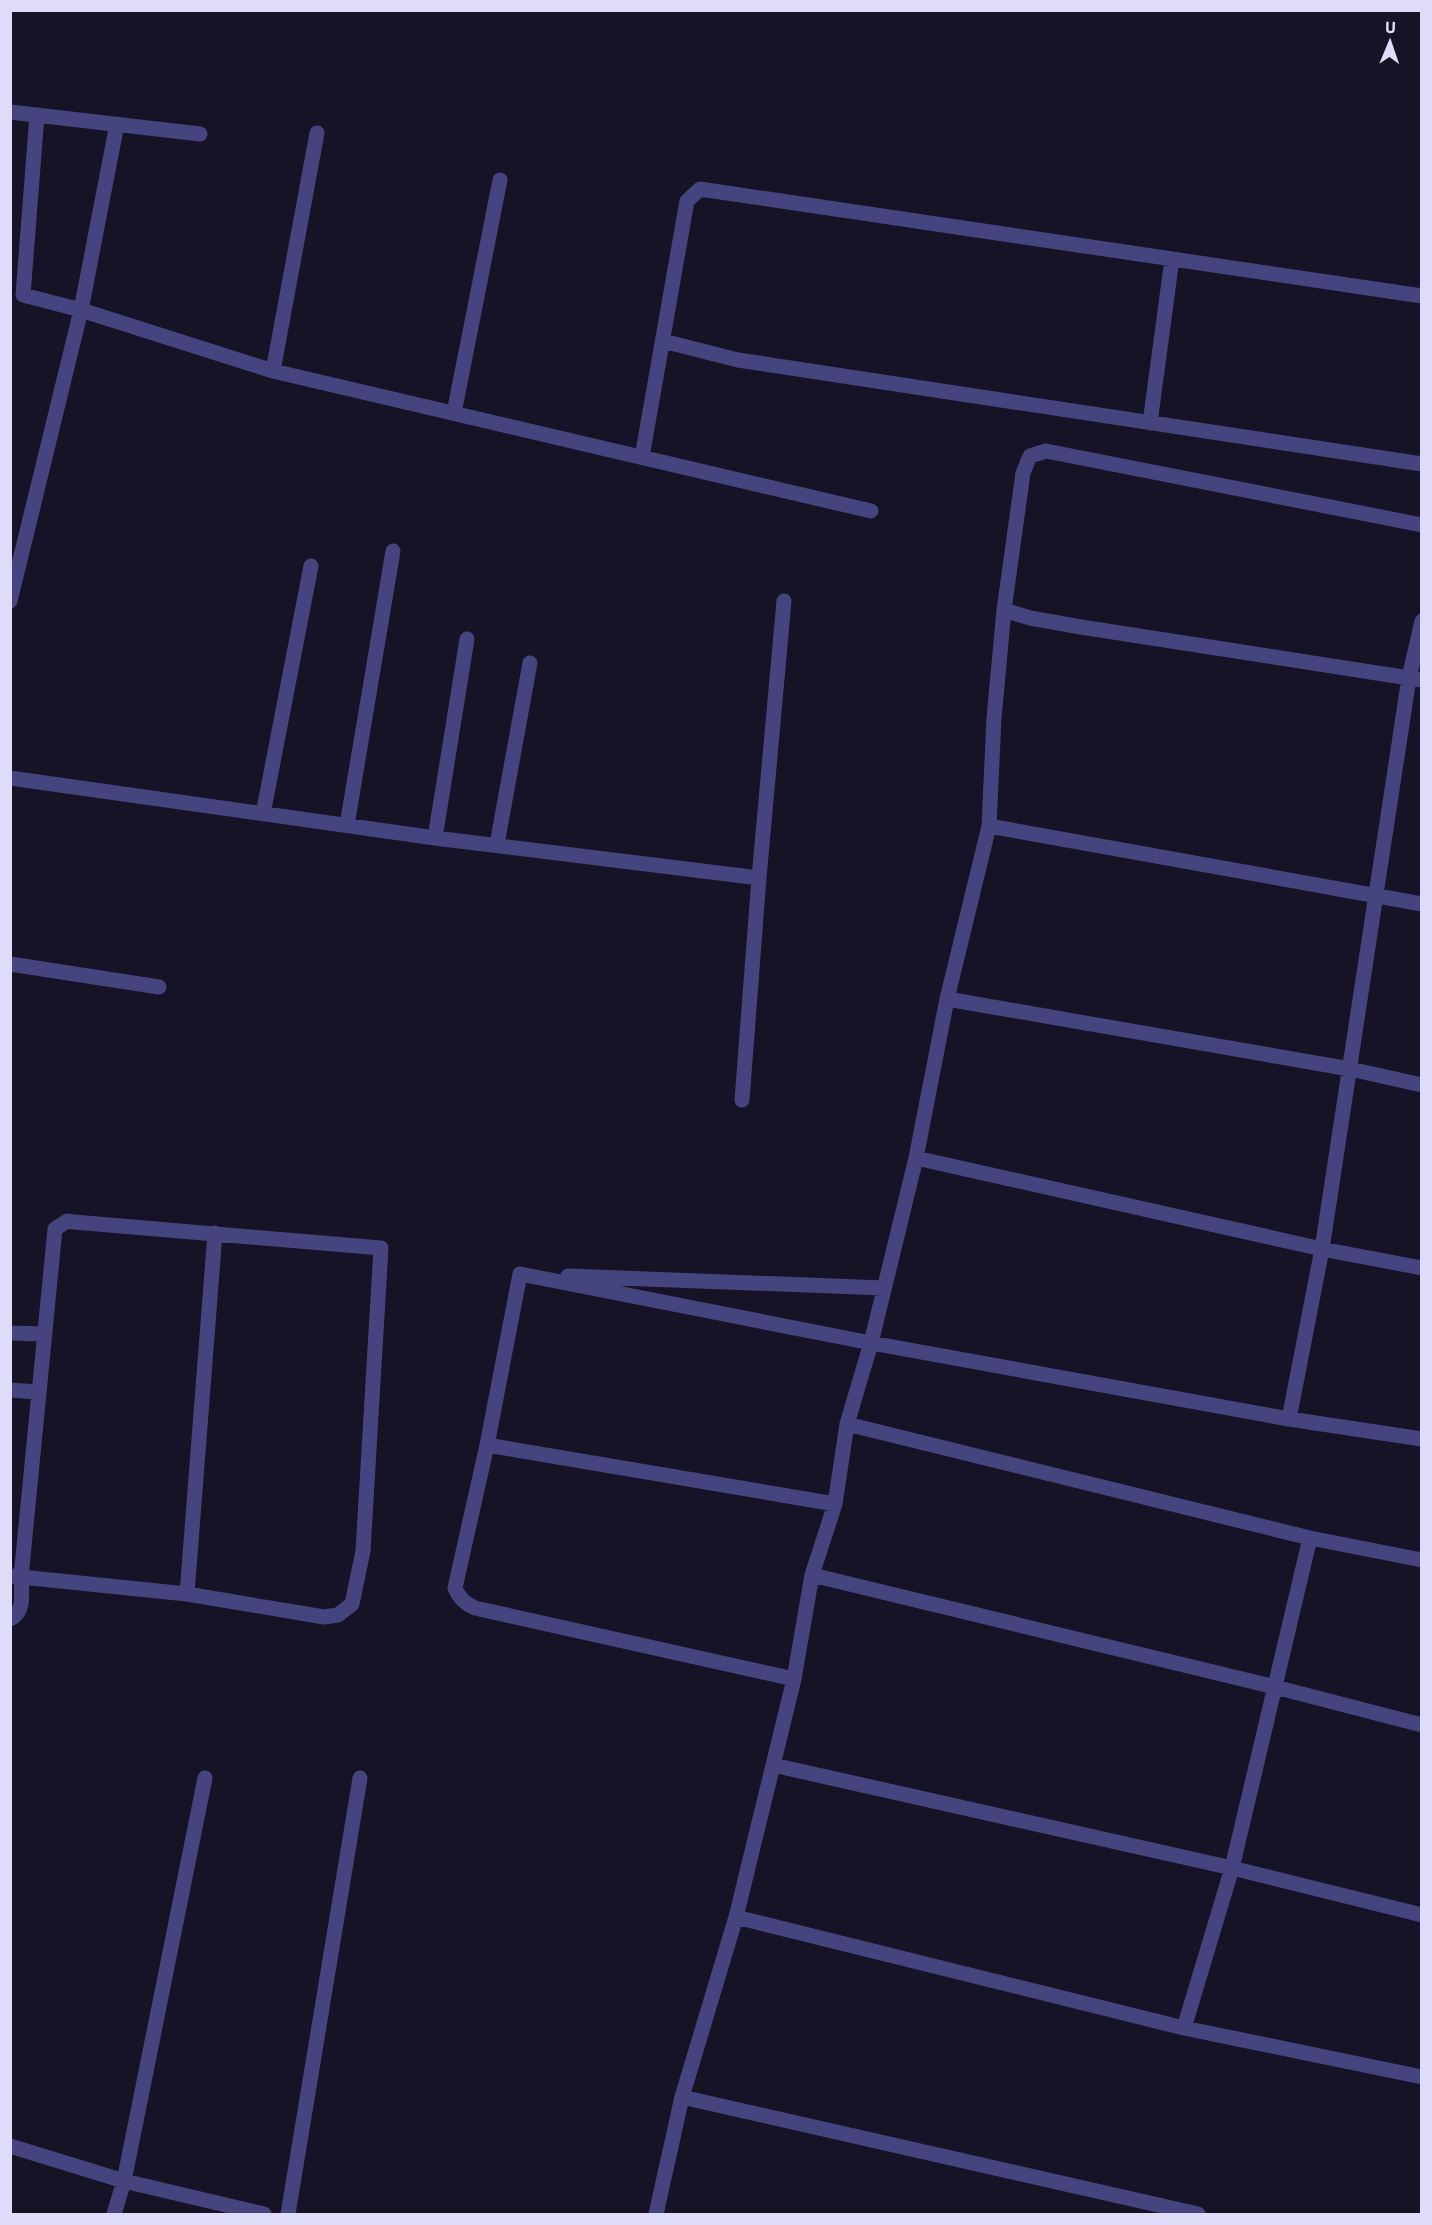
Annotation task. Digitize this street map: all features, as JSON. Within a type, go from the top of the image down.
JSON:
[{"type":"street","points":[[10,112],[200,134]]},
{"type":"street","points":[[37,115],[23,295],[81,310],[273,371],[871,511]]},
{"type":"street","points":[[10,601],[81,310],[117,124]]},
{"type":"street","points":[[273,371],[317,133]]},
{"type":"street","points":[[454,413],[500,180]]},
{"type":"street","points":[[642,457],[687,201],[700,189],[1422,296]]},
{"type":"street","points":[[1150,423],[1172,259]]},
{"type":"street","points":[[663,341],[738,360],[1422,464]]},
{"type":"street","points":[[656,2214],[682,2097],[735,1917],[794,1679],[812,1575],[835,1504],[847,1424],[871,1342],[916,1158],[947,999],[989,826],[994,717],[1004,610],[1023,473],[1030,456],[1046,452],[1422,525]]},
{"type":"street","points":[[346,825],[393,550]]},
{"type":"street","points":[[263,814],[311,566]]},
{"type":"street","points":[[742,1101],[784,601]]},
{"type":"street","points":[[1004,610],[1030,618],[1071,625],[1415,679]]},
{"type":"street","points":[[1289,1419],[1322,1249],[1375,895],[1415,679],[1422,621]]},
{"type":"street","points":[[435,838],[467,639]]},
{"type":"street","points":[[497,844],[530,663]]},
{"type":"street","points":[[10,778],[435,838],[759,878]]},
{"type":"street","points":[[989,826],[1422,903]]},
{"type":"street","points":[[10,964],[159,987]]},
{"type":"street","points":[[947,999],[1350,1069],[1422,1084]]},
{"type":"street","points":[[916,1158],[1322,1249],[1422,1268]]},
{"type":"street","points":[[10,1619],[15,1617],[21,1608],[16,1576],[38,1392],[53,1235],[60,1224],[74,1222],[381,1248],[363,1551],[352,1604],[338,1615],[324,1617],[187,1594],[16,1576]]},
{"type":"street","points":[[187,1594],[215,1233]]},
{"type":"street","points":[[520,1275],[884,1288]]},
{"type":"street","points":[[520,1275],[1289,1419],[1422,1439]]},
{"type":"street","points":[[520,1275],[487,1445],[455,1588],[458,1596],[468,1605],[794,1679]]},
{"type":"street","points":[[10,1333],[44,1334]]},
{"type":"street","points":[[10,1390],[38,1392]]},
{"type":"street","points":[[847,1424],[1310,1538],[1422,1560]]},
{"type":"street","points":[[487,1445],[835,1504]]},
{"type":"street","points":[[1184,2028],[1232,1868],[1310,1538]]},
{"type":"street","points":[[812,1575],[1422,1725]]},
{"type":"street","points":[[773,1765],[1232,1868],[1422,1915]]},
{"type":"street","points":[[114,2214],[124,2181],[205,1778]]},
{"type":"street","points":[[288,2214],[360,1778]]},
{"type":"street","points":[[735,1917],[1184,2028],[1422,2077]]},
{"type":"street","points":[[682,2097],[1198,2214]]},
{"type":"street","points":[[10,2146],[124,2181],[264,2214]]}]
